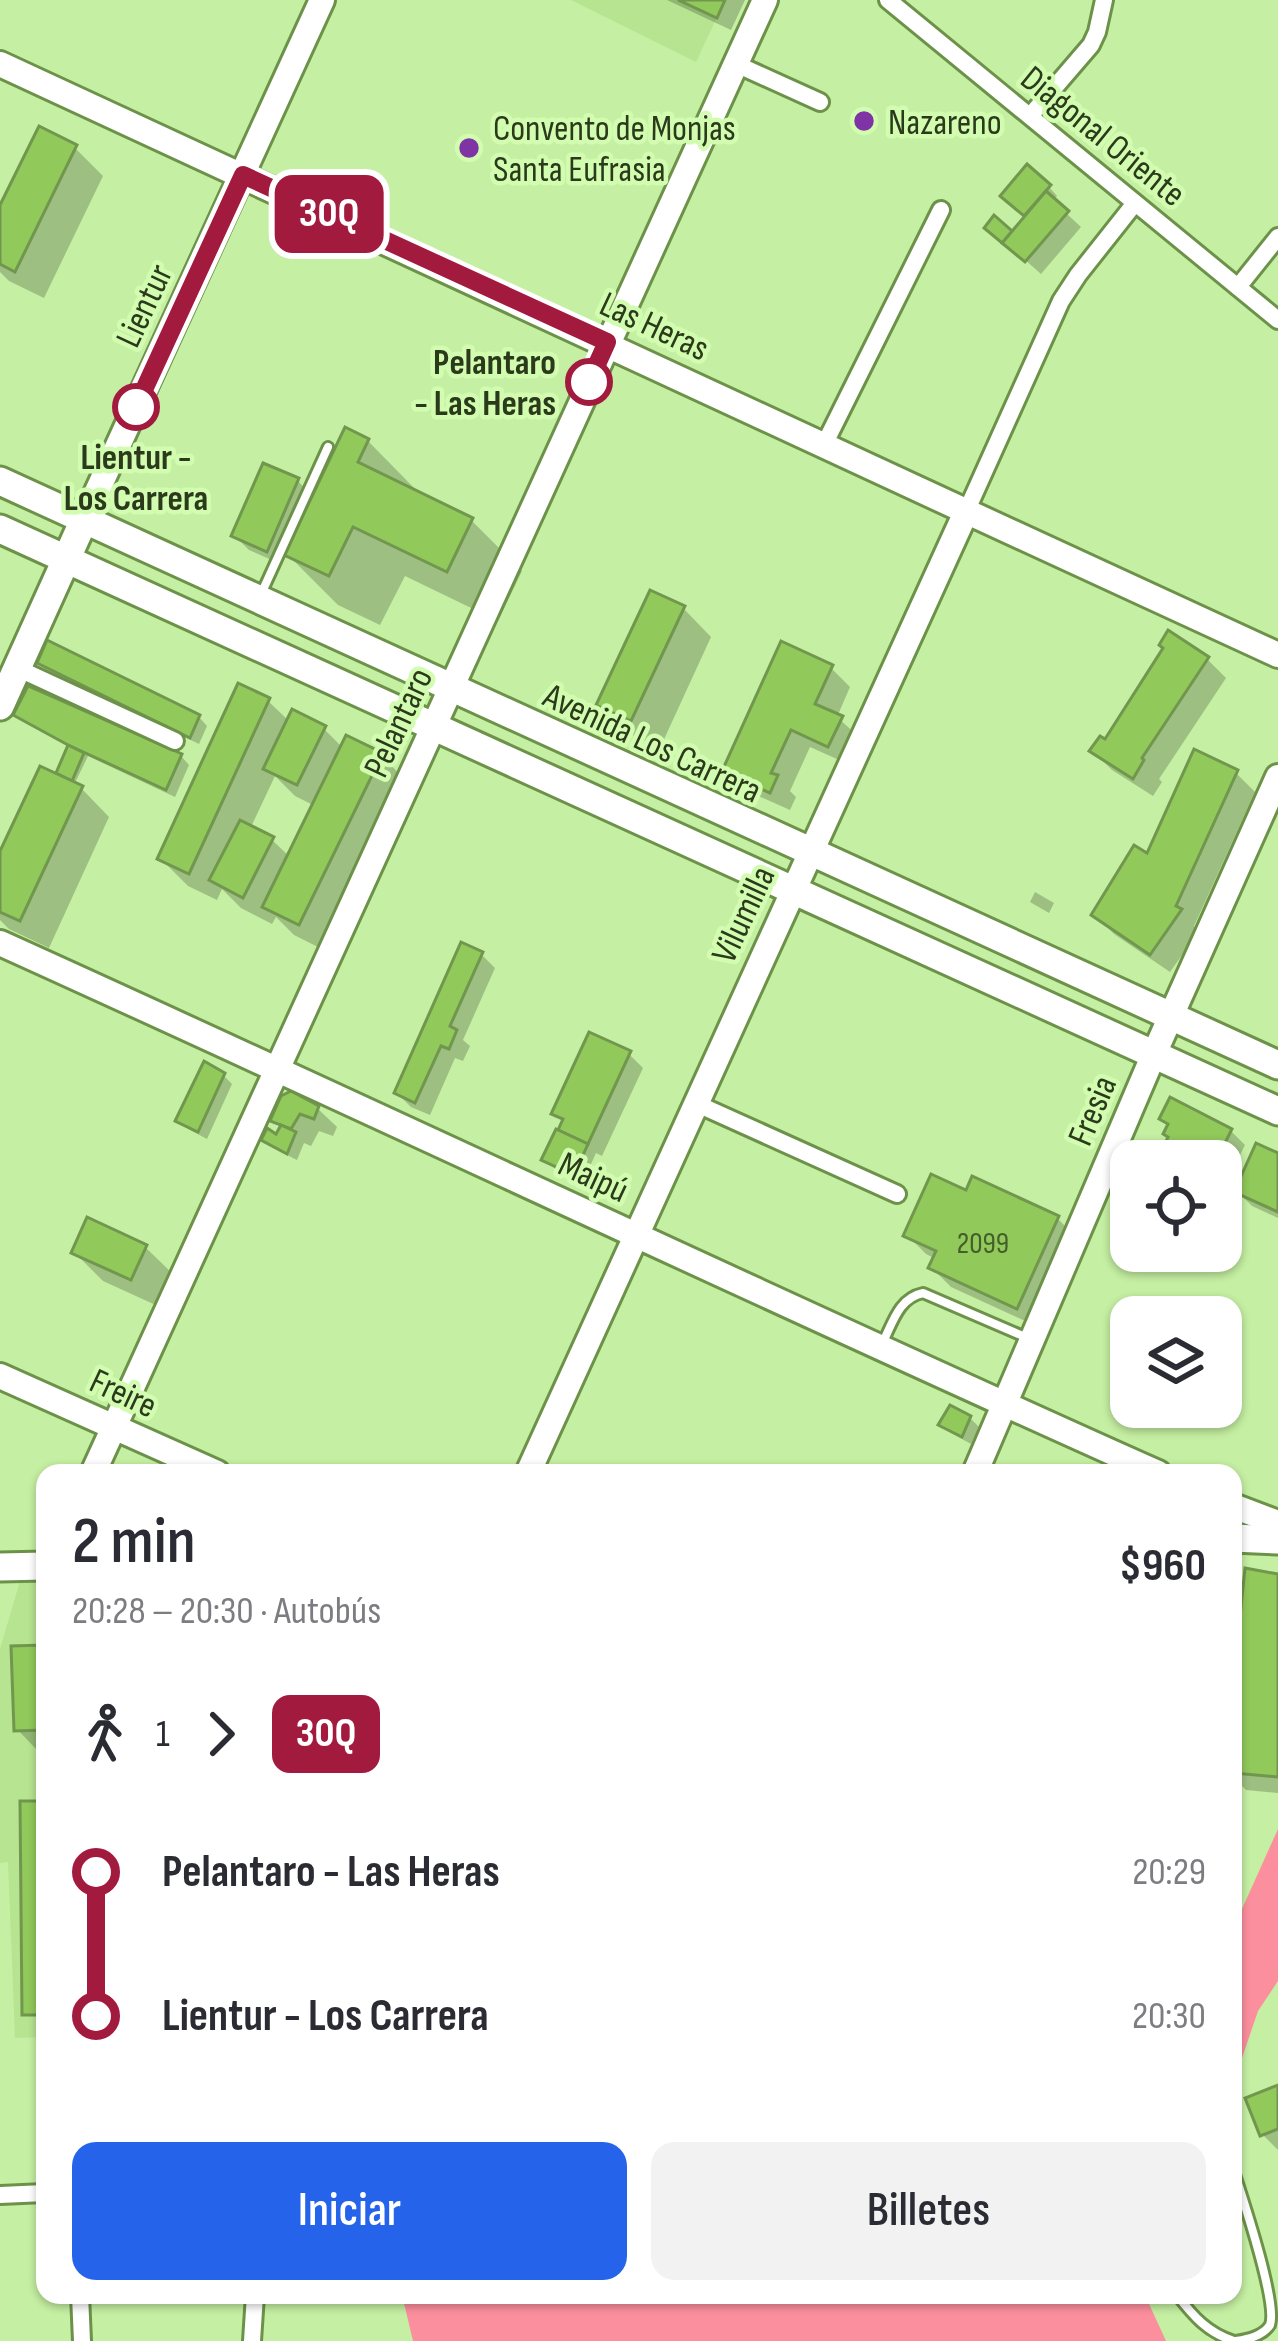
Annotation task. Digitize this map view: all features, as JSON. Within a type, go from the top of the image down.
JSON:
[{"type":"main road","name":"Avenida Los Carrera","points":[[0,481],[1278,1065]]},
{"type":"main road","name":"Lientur","points":[[0,706],[84,520]]},
{"type":"main road","points":[[0,529],[1278,1112]]},
{"type":"main road","points":[[1242,1538],[1278,1540]]},
{"type":"main road","points":[[0,1567],[36,1566]]},
{"type":"street","name":"Lientur","points":[[84,520],[322,0]]},
{"type":"street","name":"Pelantaro","points":[[97,1464],[765,0]]},
{"type":"street","name":"Diagonal Oriente","points":[[888,0],[1278,320]]},
{"type":"street","points":[[1030,116],[1091,44],[1104,0]]},
{"type":"street","name":"Las Heras","points":[[0,64],[1278,655]]},
{"type":"street","points":[[736,64],[820,102]]},
{"type":"street","name":"Vilumilla","points":[[532,1464],[1061,302],[1135,203]]},
{"type":"street","points":[[824,445],[941,210]]},
{"type":"street","points":[[1238,287],[1278,237]]},
{"type":"street","points":[[17,668],[175,741]]},
{"type":"street","name":"Fresia","points":[[979,1464],[1278,777]]},
{"type":"street","name":"Maipú","points":[[0,943],[1139,1464]]},
{"type":"street","points":[[694,1103],[897,1194]]},
{"type":"street","name":"Freire","points":[[0,1376],[198,1464]]},
{"type":"street","points":[[1242,1509],[1278,1522]]},
{"type":"street","points":[[0,2195],[36,2193]]},
{"type":"street","points":[[80,2304],[82,2341]]},
{"type":"street","points":[[253,2341],[254,2304]]},
{"type":"lane","points":[[259,599],[328,447]]},
{"type":"lane","points":[[880,1348],[903,1304],[922,1293],[1031,1340]]},
{"type":"lane","points":[[1184,2304],[1219,2337],[1235,2341],[1264,2332],[1271,2323],[1269,2283],[1242,2197]]},
{"type":"shaded area","points":[[571,0],[725,0],[696,62]]},
{"type":"shaded area","points":[[20,1581],[36,1582],[36,2037],[15,2038],[8,1862],[0,1863],[0,1649]]},
{"type":"shaded area","points":[[1278,1829],[1278,1981],[1258,2011],[1242,2058],[1242,1909]]},
{"type":"shaded area","points":[[404,2304],[1149,2304],[1166,2341],[413,2341]]},
{"type":"building","points":[[678,0],[725,0],[717,18]]},
{"type":"building","points":[[39,126],[77,145],[15,272],[0,264],[0,205]]},
{"type":"building","points":[[1027,164],[1051,185],[1024,216],[1000,196]]},
{"type":"building","points":[[1046,191],[1069,211],[1025,262],[1002,243]]},
{"type":"building","points":[[994,215],[1012,231],[1002,243],[984,228]]},
{"type":"building","points":[[345,427],[369,439],[358,462],[473,518],[447,572],[353,527],[329,576],[284,555]]},
{"type":"building","points":[[263,463],[299,478],[267,552],[231,536]]},
{"type":"building","points":[[650,590],[685,606],[631,721],[596,705]]},
{"type":"building","points":[[1168,630],[1209,657],[1133,779],[1089,751],[1100,736],[1105,739],[1163,648],[1159,645]]},
{"type":"building","points":[[47,640],[200,715],[190,738],[37,663]]},
{"type":"building","points":[[781,641],[833,665],[815,704],[843,716],[828,747],[791,730],[771,773],[778,775],[770,793],[722,771]]},
{"type":"building","points":[[238,683],[270,698],[189,874],[157,859]]},
{"type":"building","points":[[28,686],[182,754],[166,790],[13,715]]},
{"type":"building","points":[[292,709],[326,726],[297,785],[263,769]]},
{"type":"building","points":[[346,735],[383,753],[299,925],[262,907]]},
{"type":"building","points":[[68,745],[84,753],[72,781],[56,773]]},
{"type":"building","points":[[1194,749],[1238,770],[1176,906],[1182,909],[1150,955],[1091,915],[1134,845],[1147,853]]},
{"type":"building","points":[[40,766],[83,786],[20,921],[0,912],[0,851]]},
{"type":"building","points":[[240,820],[274,837],[243,898],[209,880]]},
{"type":"building","points":[[461,942],[483,952],[450,1026],[457,1030],[449,1049],[441,1046],[415,1103],[394,1093]]},
{"type":"building","points":[[589,1032],[631,1051],[588,1144],[558,1130],[563,1119],[551,1114]]},
{"type":"building","points":[[204,1061],[225,1073],[198,1132],[175,1121]]},
{"type":"building","points":[[291,1091],[319,1106],[314,1119],[300,1114],[291,1129],[270,1121],[281,1096]]},
{"type":"building","points":[[1170,1097],[1232,1129],[1226,1140],[1167,1140],[1163,1134],[1168,1124],[1159,1119]]},
{"type":"building","points":[[281,1125],[296,1132],[287,1154],[261,1140],[267,1128],[276,1134]]},
{"type":"building","points":[[556,1129],[588,1144],[574,1175],[541,1160]]},
{"type":"building","points":[[1256,1143],[1278,1153],[1278,1212],[1242,1196],[1242,1174]]},
{"type":"building","points":[[931,1174],[966,1190],[972,1176],[1059,1216],[1017,1309],[928,1268],[936,1251],[903,1236]]},
{"type":"building","points":[[87,1217],[147,1245],[131,1280],[71,1253]]},
{"type":"building","points":[[950,1405],[971,1416],[962,1437],[938,1425]]},
{"type":"building","points":[[1245,1568],[1278,1574],[1278,1777],[1242,1774]]},
{"type":"building","points":[[36,1645],[36,1730],[14,1731],[11,1646]]},
{"type":"building","points":[[20,1801],[36,1801],[36,2015],[22,2015]]},
{"type":"building","points":[[1278,2085],[1278,2129],[1260,2136],[1245,2098]]},
{"type":"bus line","name":"30Q","points":[[136,407],[243,175],[607,342],[589,382]]},
{"type":"place","name":"Nazareno","points":[[864,121]]},
{"type":"place","name":"Convento de Monjas Santa Eufrasia","points":[[469,148]]},
{"type":"place","name":"Pelantaro - Las Heras","points":[[589,382]]},
{"type":"place","name":"Lientur - Los Carrera","points":[[136,407]]}]
